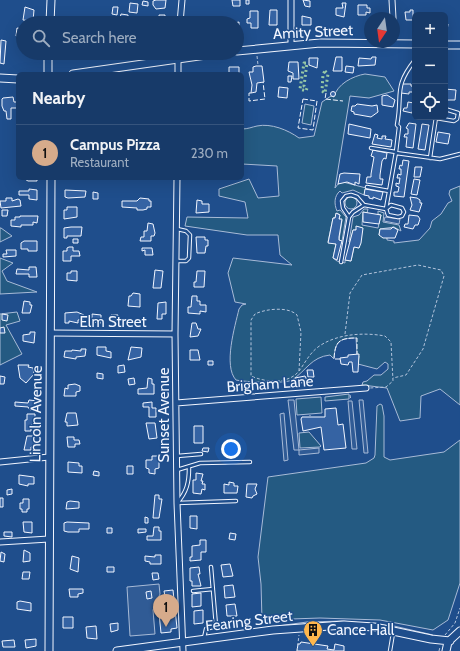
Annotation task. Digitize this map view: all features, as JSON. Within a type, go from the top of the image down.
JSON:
[{"type":"street","points":[[51,16],[52,0]]},
{"type":"street","points":[[181,16],[182,0]]},
{"type":"street","points":[[291,0],[291,45]]},
{"type":"street","points":[[392,0],[393,12]]},
{"type":"street","name":"Amity Street","points":[[244,50],[291,45],[364,43]]},
{"type":"street","name":"Amity Street","points":[[400,43],[412,44]]},
{"type":"street","points":[[448,45],[460,45]]},
{"type":"street","points":[[48,60],[48,72]]},
{"type":"street","points":[[86,72],[155,60]]},
{"type":"street","points":[[178,60],[178,72]]},
{"type":"street","points":[[0,78],[16,79]]},
{"type":"street","name":"Lincoln Avenue","points":[[49,651],[51,180]]},
{"type":"street","name":"Sunset Avenue","points":[[177,180],[175,334],[177,503],[183,651]]},
{"type":"street","name":"Elm Street","points":[[50,333],[175,334]]},
{"type":"street","name":"Brigham Lane","points":[[176,403],[366,388]]},
{"type":"street","points":[[0,462],[49,457]]},
{"type":"street","points":[[0,542],[49,539]]},
{"type":"street","name":"Fearing Street","points":[[117,651],[272,630],[337,625],[364,626],[394,630],[431,639],[460,642]]},
{"type":"street","points":[[444,650],[448,640],[460,631]]},
{"type":"street","name":"Fearing Street","points":[[431,639],[444,650]]},
{"type":"lane","points":[[386,209],[390,205],[400,207],[404,214],[398,217],[388,215],[386,209],[400,133],[397,125],[400,84],[404,74],[412,64]]},
{"type":"lane","points":[[448,110],[456,111],[458,113],[457,119],[454,121],[448,120]]},
{"type":"lane","points":[[430,158],[436,120]]},
{"type":"lane","points":[[371,148],[430,158],[446,158],[460,154]]},
{"type":"lane","points":[[367,187],[389,191]]},
{"type":"lane","points":[[349,217],[342,204],[346,196],[354,195],[364,205],[386,209]]},
{"type":"lane","points":[[341,262],[349,217],[353,212],[364,205]]},
{"type":"lane","points":[[177,229],[186,231],[190,235],[189,258],[186,261],[177,261]]},
{"type":"lane","points":[[177,456],[201,454]]},
{"type":"lane","points":[[177,470],[189,468],[200,463],[250,462]]},
{"type":"lane","points":[[177,503],[184,495],[188,483],[189,468]]},
{"type":"lane","points":[[177,503],[236,501]]},
{"type":"lane","points":[[204,639],[206,628],[216,626],[210,567]]},
{"type":"lane","points":[[193,590],[213,589]]},
{"type":"lane","points":[[390,651],[394,630]]},
{"type":"path","points":[[257,48],[258,65]]},
{"type":"path","points":[[345,335],[350,293],[362,275],[418,265],[441,270],[444,276],[423,349],[406,375],[393,378]]},
{"type":"path","points":[[299,371],[301,332],[297,315],[283,310],[265,311],[255,314],[251,320],[250,376],[264,381],[290,378],[299,371],[319,346],[345,335],[380,335],[389,339],[393,378],[391,384],[388,386],[366,388]]},
{"type":"path","points":[[350,394],[351,400]]},
{"type":"path","points":[[448,640],[460,608]]},
{"type":"path","points":[[297,651],[299,635]]},
{"type":"path","points":[[439,651],[444,650]]},
{"type":"shaded area","points":[[365,74],[385,77],[394,91],[369,98],[350,96],[335,188],[338,184],[343,182],[366,188],[364,195],[353,190],[342,193],[340,191],[337,195],[335,206],[337,211],[340,210],[346,217],[342,241],[339,240],[342,220],[339,219],[340,215],[337,213],[335,218],[333,218],[328,242],[336,244],[333,258],[337,261],[345,263],[345,260],[351,261],[354,247],[359,248],[362,228],[357,227],[356,230],[353,230],[349,242],[353,217],[359,215],[364,209],[368,209],[367,213],[363,212],[362,225],[378,228],[381,215],[378,214],[378,211],[384,213],[383,222],[399,225],[401,231],[394,227],[380,229],[379,235],[387,238],[387,240],[394,241],[394,243],[419,240],[430,228],[432,221],[441,214],[448,203],[452,201],[449,194],[450,190],[460,186],[460,405],[440,389],[421,396],[420,418],[400,421],[387,388],[362,385],[363,382],[367,381],[374,375],[381,375],[388,369],[388,364],[385,362],[377,369],[358,364],[359,356],[357,354],[356,338],[342,340],[335,349],[334,359],[330,355],[318,358],[292,380],[256,382],[236,380],[232,374],[230,365],[231,346],[239,309],[242,305],[246,304],[235,302],[228,273],[233,258],[292,265],[280,255],[278,235],[247,235],[185,226],[187,217],[248,218],[245,202],[219,196],[219,189],[249,179],[258,198],[279,196],[277,166],[244,164],[244,129],[268,125],[290,132],[299,138],[314,136],[322,102],[331,96],[334,97],[338,88],[346,81]]},
{"type":"shaded area","points":[[305,104],[314,106],[311,125],[302,123]]},
{"type":"shaded area","points":[[349,197],[353,197],[357,203],[353,209],[349,209],[345,205],[345,201]]},
{"type":"shaded area","points":[[385,217],[400,219],[399,224],[384,221]]},
{"type":"shaded area","points":[[1,228],[12,236],[0,242]]},
{"type":"shaded area","points":[[0,258],[13,263],[2,271],[7,281],[37,292],[0,294]]},
{"type":"shaded area","points":[[17,312],[20,321],[6,325],[22,354],[0,365],[0,314]]},
{"type":"shaded area","points":[[349,394],[349,399],[325,401],[325,397]]},
{"type":"shaded area","points":[[321,397],[322,413],[297,415],[296,399]]},
{"type":"shaded area","points":[[288,400],[294,400],[299,450],[294,450]]},
{"type":"shaded area","points":[[359,400],[363,400],[368,453],[364,453]]},
{"type":"shaded area","points":[[348,401],[352,401],[357,449],[352,449]]},
{"type":"shaded area","points":[[380,404],[382,405],[384,416],[384,457],[390,460],[444,452],[460,440],[460,583],[448,620],[433,630],[380,620],[320,618],[262,620],[261,584],[258,557],[268,477],[366,463],[374,458],[377,406]]},
{"type":"shaded area","points":[[284,413],[288,460],[284,461],[280,414]]},
{"type":"shaded area","points":[[309,432],[321,446],[320,447],[300,448],[299,433]]},
{"type":"shaded area","points":[[319,448],[319,453],[299,455],[299,450]]},
{"type":"shaded area","points":[[159,584],[160,594],[153,610],[155,634],[130,636],[127,587]]},
{"type":"shaded area","points":[[342,621],[394,626],[433,635],[433,637],[375,625],[334,623],[306,624],[211,636],[307,622]]},
{"type":"building","points":[[166,0],[165,8],[156,9],[153,5],[153,1]]},
{"type":"building","points":[[232,0],[240,0],[240,6],[233,6]]},
{"type":"building","points":[[246,0],[249,0],[249,4],[246,4]]},
{"type":"building","points":[[303,0],[310,1],[310,7],[305,6]]},
{"type":"building","points":[[143,1],[148,2],[148,6],[142,5]]},
{"type":"building","points":[[130,3],[138,4],[137,13],[129,12]]},
{"type":"building","points":[[342,3],[346,3],[344,17],[336,15],[336,8],[343,8]]},
{"type":"building","points":[[358,5],[367,5],[367,8],[370,8],[370,12],[364,12],[364,15],[358,15]]},
{"type":"building","points":[[25,7],[34,10],[33,16],[24,16]]},
{"type":"building","points":[[113,7],[118,7],[117,15],[112,14]]},
{"type":"building","points":[[270,10],[277,10],[277,25],[269,25]]},
{"type":"building","points":[[410,10],[413,10],[412,20],[406,20],[405,12],[410,12]]},
{"type":"building","points":[[250,11],[258,11],[258,28],[251,28],[251,23],[247,23],[247,19],[250,18]]},
{"type":"building","points":[[121,14],[128,15],[128,16],[120,16]]},
{"type":"building","points":[[302,16],[311,18],[311,25],[302,25]]},
{"type":"building","points":[[1,40],[6,41],[4,64],[0,63]]},
{"type":"building","points":[[336,57],[342,57],[342,71],[333,71]]},
{"type":"building","points":[[372,57],[376,57],[375,65],[358,66],[359,58],[371,59]]},
{"type":"building","points":[[309,58],[318,58],[317,68],[309,65]]},
{"type":"building","points":[[289,62],[298,62],[299,79],[293,79],[293,73],[288,71]]},
{"type":"building","points":[[262,66],[264,82],[257,83],[256,92],[251,93],[252,85],[249,72],[253,72],[253,67]]},
{"type":"building","points":[[346,66],[354,67],[353,73],[345,72]]},
{"type":"building","points":[[229,67],[239,67],[239,72],[229,72]]},
{"type":"building","points":[[288,76],[292,76],[291,82],[288,82]]},
{"type":"building","points":[[402,84],[411,84],[412,92],[409,92],[409,94],[401,93]]},
{"type":"building","points":[[279,87],[288,88],[287,98],[278,97]]},
{"type":"building","points":[[448,89],[456,90],[455,100],[448,100]]},
{"type":"building","points":[[331,92],[335,92],[335,96],[331,96]]},
{"type":"building","points":[[387,95],[395,100],[393,107],[382,105],[382,96]]},
{"type":"building","points":[[13,97],[14,102],[16,102],[16,108],[11,108],[11,119],[7,119],[6,111],[4,111],[2,106],[3,98]]},
{"type":"building","points":[[408,102],[412,103],[412,113],[403,111],[404,108],[407,108]]},
{"type":"building","points":[[357,104],[372,106],[377,105],[378,112],[371,117],[354,114],[354,112],[351,111],[352,106]]},
{"type":"building","points":[[409,123],[416,124],[413,148],[406,147],[407,137],[404,137],[405,134],[408,134],[408,129],[406,128]]},
{"type":"building","points":[[349,124],[371,129],[370,138],[348,134]]},
{"type":"building","points":[[422,124],[429,125],[425,150],[418,149]]},
{"type":"building","points":[[438,132],[450,134],[448,144],[436,142]]},
{"type":"building","points":[[375,134],[378,135],[377,138],[382,139],[382,136],[386,136],[385,139],[392,140],[391,147],[372,144]]},
{"type":"building","points":[[373,150],[387,153],[386,159],[384,158],[382,161],[380,179],[383,179],[382,185],[366,183],[367,177],[371,177],[374,157],[371,156]]},
{"type":"building","points":[[403,160],[409,161],[404,197],[394,196],[394,192],[398,192],[399,187],[396,186],[396,183],[399,184],[400,178],[397,178],[398,174],[401,175],[401,169],[399,169],[400,165],[402,166]]},
{"type":"building","points":[[415,167],[422,167],[420,177],[414,177]]},
{"type":"building","points":[[340,174],[360,174],[359,184],[355,182],[355,185],[347,182],[338,184]]},
{"type":"building","points":[[414,179],[420,180],[417,195],[411,194]]},
{"type":"building","points":[[29,189],[37,190],[37,200],[29,199],[29,195],[19,195],[19,191],[29,191]]},
{"type":"building","points":[[365,189],[383,192],[381,200],[373,197],[373,199],[369,198],[369,196],[364,195]]},
{"type":"building","points":[[65,190],[86,191],[85,197],[65,197]]},
{"type":"building","points":[[93,192],[98,193],[98,199],[93,199]]},
{"type":"building","points":[[410,197],[417,198],[420,200],[420,203],[422,203],[419,212],[410,210],[412,205]]},
{"type":"building","points":[[6,198],[12,198],[12,201],[18,199],[20,200],[21,206],[1,208],[0,201],[6,201]]},
{"type":"building","points":[[140,198],[149,199],[149,201],[151,201],[151,207],[147,207],[147,209],[143,210],[137,210],[137,208],[122,207],[122,201],[137,201]]},
{"type":"building","points":[[197,200],[202,201],[202,204],[209,204],[209,212],[196,213]]},
{"type":"building","points":[[67,207],[77,207],[77,217],[64,219],[64,210],[67,210]]},
{"type":"building","points":[[2,210],[8,210],[7,216],[2,216]]},
{"type":"building","points":[[363,212],[381,215],[379,224],[363,222]]},
{"type":"building","points":[[336,213],[340,215],[339,219],[342,219],[339,240],[342,241],[337,260],[333,258],[336,244],[328,243],[333,218],[335,218]]},
{"type":"building","points":[[409,215],[418,216],[420,219],[418,225],[415,225],[413,229],[404,227],[405,224],[408,224]]},
{"type":"building","points":[[38,216],[37,223],[33,222],[33,225],[21,225],[21,227],[11,226],[11,220],[15,220],[15,217]]},
{"type":"building","points":[[148,223],[153,224],[155,233],[154,236],[151,236],[151,241],[140,241],[141,237],[144,237],[144,231],[147,231]]},
{"type":"building","points":[[356,226],[363,228],[361,243],[359,248],[354,247],[351,261],[345,260],[353,230],[356,230]]},
{"type":"building","points":[[82,227],[81,236],[67,236],[67,238],[64,238],[64,228]]},
{"type":"building","points":[[393,227],[398,230],[395,238],[383,238],[379,235],[380,229],[391,229]]},
{"type":"building","points":[[196,237],[205,237],[205,240],[208,240],[208,246],[206,246],[205,253],[197,253]]},
{"type":"building","points":[[73,239],[78,239],[78,243],[73,243]]},
{"type":"building","points":[[24,241],[37,241],[37,251],[21,249],[21,243]]},
{"type":"building","points":[[73,247],[73,251],[79,251],[80,256],[71,256],[71,261],[63,261],[63,251],[67,251],[67,248]]},
{"type":"building","points":[[142,248],[152,248],[153,255],[145,255],[145,250],[142,251]]},
{"type":"building","points":[[6,250],[16,250],[16,256],[3,257],[3,254],[7,254]]},
{"type":"building","points":[[29,267],[36,267],[37,277],[29,277],[29,274],[16,274],[17,269],[29,270]]},
{"type":"building","points":[[155,270],[163,271],[161,288],[153,288]]},
{"type":"building","points":[[71,271],[77,271],[77,281],[67,280],[67,273],[71,273]]},
{"type":"building","points":[[197,271],[205,271],[204,287],[194,287]]},
{"type":"building","points":[[133,293],[140,294],[140,307],[128,306],[129,296]]},
{"type":"building","points":[[192,296],[197,296],[197,301],[200,301],[200,305],[206,305],[206,312],[200,311],[200,314],[188,313],[188,307],[191,307]]},
{"type":"building","points":[[24,301],[30,302],[30,305],[32,305],[30,313],[22,313]]},
{"type":"building","points":[[166,302],[166,314],[162,314],[162,319],[157,319],[158,303]]},
{"type":"building","points":[[77,312],[84,315],[84,319],[78,320],[78,323],[69,321],[69,323],[65,323],[65,313]]},
{"type":"building","points":[[2,314],[8,315],[7,321],[2,320]]},
{"type":"building","points":[[92,314],[101,315],[101,323],[92,322]]},
{"type":"building","points":[[111,315],[118,315],[117,321],[110,321]]},
{"type":"building","points":[[192,323],[196,323],[198,329],[201,329],[198,336],[190,337]]},
{"type":"building","points":[[4,327],[5,333],[0,333],[0,328]]},
{"type":"building","points":[[30,332],[35,332],[34,343],[23,341],[23,335],[30,334]]},
{"type":"building","points":[[97,347],[106,347],[106,351],[111,352],[111,358],[97,355]]},
{"type":"building","points":[[131,347],[142,348],[141,357],[128,360]]},
{"type":"building","points":[[81,349],[86,349],[85,356],[76,357],[76,359],[64,357],[65,351],[81,351]]},
{"type":"building","points":[[190,350],[198,350],[200,360],[190,360]]},
{"type":"building","points":[[359,354],[358,372],[353,372],[352,362],[349,362],[348,365],[341,364],[340,358],[348,357],[348,355]]},
{"type":"building","points":[[208,361],[213,361],[213,365],[208,365]]},
{"type":"building","points":[[18,365],[29,365],[28,367],[33,368],[34,374],[26,383],[20,378]]},
{"type":"building","points":[[124,365],[125,372],[118,373],[118,366]]},
{"type":"building","points":[[307,370],[313,370],[314,377],[308,377]]},
{"type":"building","points":[[97,373],[103,374],[103,379],[97,378]]},
{"type":"building","points":[[0,376],[5,377],[4,384],[0,384]]},
{"type":"building","points":[[305,376],[308,382],[300,383],[300,386],[296,386],[295,378]]},
{"type":"building","points":[[134,378],[135,384],[129,385],[128,379]]},
{"type":"building","points":[[148,378],[152,379],[152,384],[154,384],[154,394],[138,394],[138,389],[147,388]]},
{"type":"building","points":[[75,384],[80,386],[80,391],[76,392],[76,396],[64,396],[65,388],[68,389],[68,385]]},
{"type":"building","points":[[29,400],[38,401],[36,411],[30,410],[28,407],[15,406],[15,402],[28,403]]},
{"type":"building","points":[[152,402],[152,408],[156,408],[156,417],[149,417],[149,407],[143,407],[143,403]]},
{"type":"building","points":[[336,408],[338,425],[343,424],[346,448],[324,450],[321,427],[303,431],[301,419],[302,417],[325,417],[325,409]]},
{"type":"building","points":[[67,413],[76,413],[78,425],[67,426],[67,422],[65,422]]},
{"type":"building","points":[[27,414],[35,414],[35,425],[31,425],[31,431],[25,431],[25,420],[27,420]]},
{"type":"building","points":[[146,423],[155,423],[157,438],[149,439]]},
{"type":"building","points":[[194,426],[203,426],[203,443],[194,443]]},
{"type":"building","points":[[27,436],[35,436],[34,447],[31,447],[31,450],[24,450]]},
{"type":"building","points":[[67,437],[74,437],[74,440],[79,440],[80,444],[75,444],[75,447],[68,447]]},
{"type":"building","points":[[203,448],[209,448],[208,452],[202,451]]},
{"type":"building","points":[[152,456],[159,456],[159,468],[155,469],[155,474],[149,473],[149,469],[146,468],[146,460],[152,460]]},
{"type":"building","points":[[68,462],[79,463],[79,466],[82,466],[82,473],[68,472]]},
{"type":"building","points":[[127,466],[133,466],[133,474],[127,474]]},
{"type":"building","points":[[94,471],[99,472],[99,476],[93,475]]},
{"type":"building","points":[[196,473],[203,474],[201,481],[203,481],[202,484],[205,484],[205,490],[202,489],[201,494],[193,493],[193,480],[196,480]]},
{"type":"building","points":[[19,475],[34,477],[34,484],[28,484],[28,486],[19,484]]},
{"type":"building","points":[[229,482],[234,483],[234,486],[238,486],[237,493],[224,493],[224,484],[229,485]]},
{"type":"building","points":[[247,484],[257,484],[255,489],[257,494],[252,498],[246,497]]},
{"type":"building","points":[[12,489],[12,494],[7,495],[7,490]]},
{"type":"building","points":[[155,495],[159,495],[159,499],[162,499],[159,518],[153,518]]},
{"type":"building","points":[[0,498],[3,498],[3,507],[0,507]]},
{"type":"building","points":[[23,499],[29,499],[29,509],[27,509],[27,512],[22,512],[22,509],[20,509],[20,503],[23,503]]},
{"type":"building","points":[[67,502],[79,502],[79,508],[66,509]]},
{"type":"building","points":[[190,516],[197,516],[197,529],[190,528]]},
{"type":"building","points":[[145,517],[148,518],[148,523],[145,523]]},
{"type":"building","points":[[23,522],[32,522],[32,533],[24,532]]},
{"type":"building","points":[[64,523],[89,523],[89,529],[79,529],[79,532],[64,531]]},
{"type":"building","points":[[154,527],[159,527],[159,531],[161,531],[161,540],[147,540],[147,536],[153,536]]},
{"type":"building","points":[[107,528],[112,528],[112,533],[107,533]]},
{"type":"building","points":[[138,529],[146,529],[146,532],[138,533]]},
{"type":"building","points":[[4,532],[12,532],[12,537],[4,536]]},
{"type":"building","points":[[230,533],[236,534],[235,540],[229,539]]},
{"type":"building","points":[[200,540],[206,540],[206,552],[201,552],[201,560],[190,561],[190,557],[192,557],[192,546],[200,545]]},
{"type":"building","points":[[24,550],[30,553],[30,561],[23,562]]},
{"type":"building","points":[[1,552],[5,554],[4,562],[0,561]]},
{"type":"building","points":[[155,555],[161,555],[161,564],[150,564],[150,562],[145,561],[145,556],[155,557]]},
{"type":"building","points":[[72,556],[79,558],[78,572],[70,569]]},
{"type":"building","points":[[230,564],[233,576],[223,577],[221,565]]},
{"type":"building","points":[[107,567],[114,567],[114,572],[107,572]]},
{"type":"building","points":[[199,567],[200,574],[198,574],[201,586],[192,586],[192,581],[190,581],[190,568]]},
{"type":"building","points":[[23,572],[30,572],[29,579],[22,579]]},
{"type":"building","points":[[152,573],[158,573],[159,579],[153,580]]},
{"type":"building","points":[[233,585],[235,597],[225,598],[224,586]]},
{"type":"building","points":[[69,589],[83,589],[83,593],[78,594],[78,597],[70,597]]},
{"type":"building","points":[[173,590],[177,628],[171,629],[171,632],[161,633],[158,603],[166,602],[164,591]]},
{"type":"building","points":[[151,591],[152,598],[147,599],[146,592]]},
{"type":"building","points":[[201,593],[201,606],[192,607],[192,594]]},
{"type":"building","points":[[20,601],[31,603],[31,611],[17,609],[17,602]]},
{"type":"building","points":[[235,604],[237,616],[227,616],[226,605]]},
{"type":"building","points":[[203,610],[203,623],[194,624],[194,611]]},
{"type":"building","points":[[63,617],[73,617],[73,628],[63,628]]},
{"type":"building","points":[[118,623],[118,630],[111,632],[110,624]]},
{"type":"building","points":[[96,626],[97,639],[87,638],[86,627]]},
{"type":"building","points":[[36,639],[36,646],[26,648],[25,640]]},
{"type":"building","points":[[14,640],[15,647],[3,647],[2,641]]},
{"type":"building","name":"Cance Hall","points":[[301,642],[328,646],[327,649],[334,650],[335,644],[344,646],[344,651],[297,651],[298,644]]},
{"type":"hedge","points":[[304,63],[307,63],[304,86],[307,88],[306,91],[300,89],[304,63]]},
{"type":"hedge","points":[[325,71],[328,74],[325,93],[322,91],[323,74],[325,71]]},
{"type":"fence","points":[[251,93],[249,93],[249,101],[265,99],[263,82]]},
{"type":"fence","points":[[326,93],[325,99],[343,101]]},
{"type":"fence","points":[[303,99],[317,101],[313,130],[298,128],[303,99]]},
{"type":"fence","points":[[340,359],[334,359],[335,348],[342,340],[357,338],[357,354]]},
{"type":"place","name":"Campus Pizza","points":[[166,627]]},
{"type":"place","name":"Cance Hall","points":[[313,647]]}]
